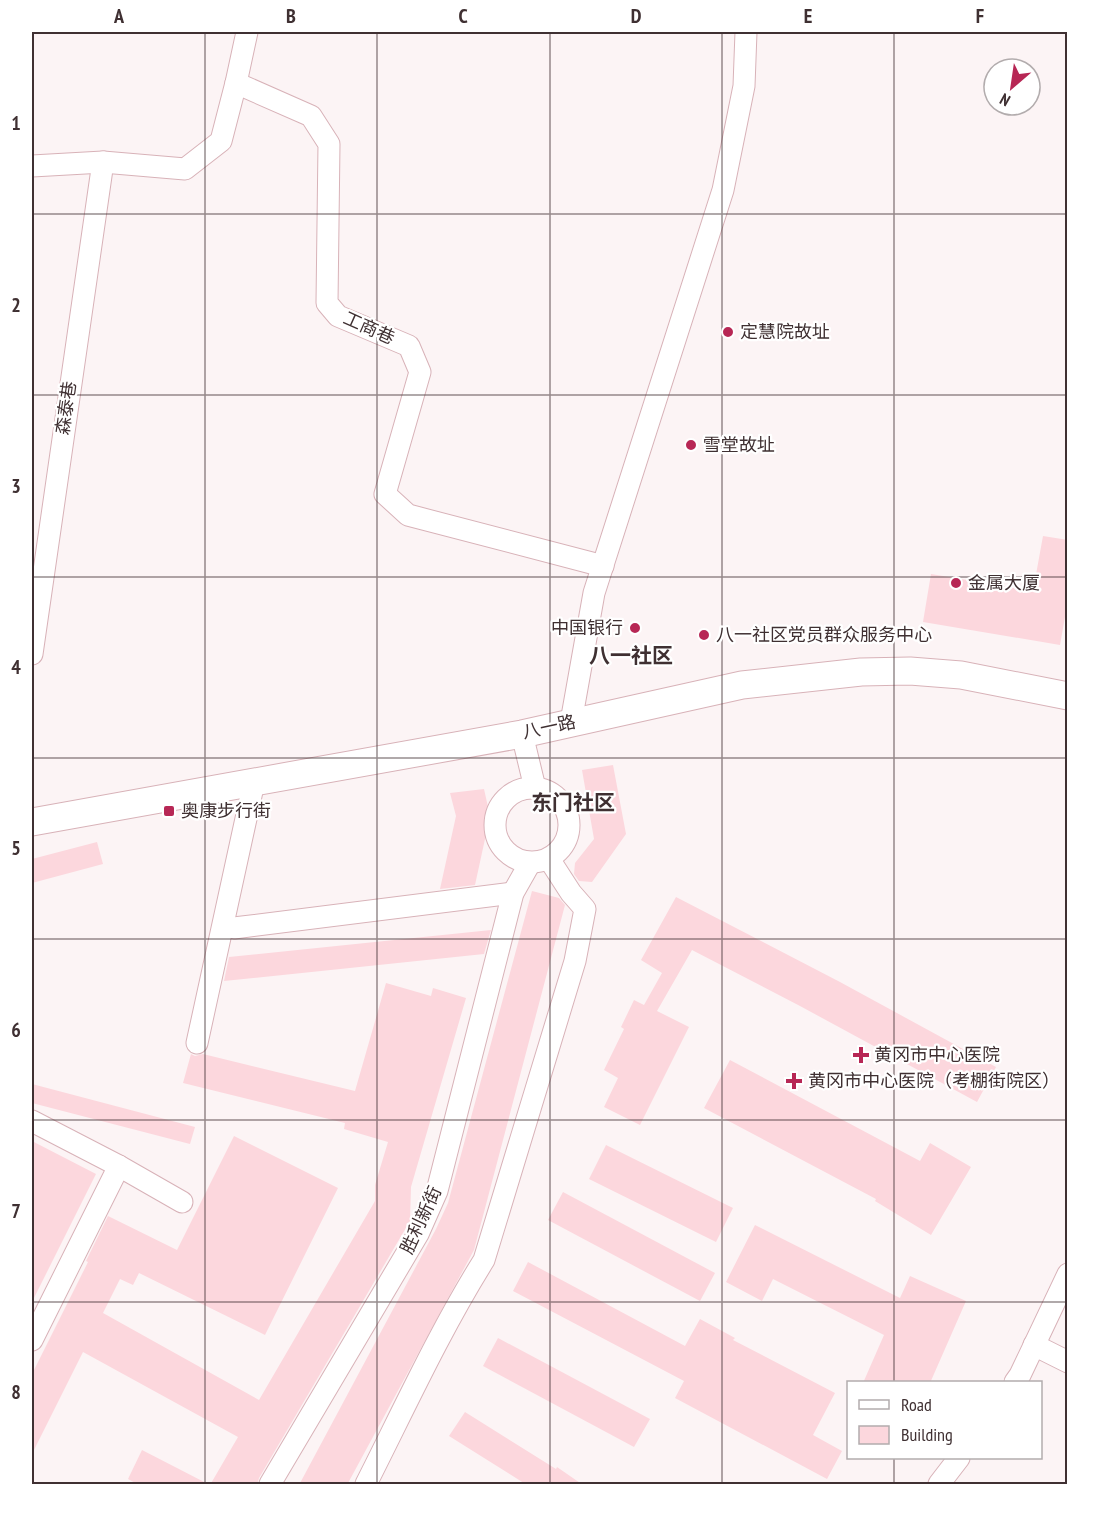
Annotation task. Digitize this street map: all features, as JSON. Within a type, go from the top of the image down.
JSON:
[{"type":"main road","name":"八一路","points":[[32,822],[522,734],[742,685],[861,672],[910,671],[961,675],[1068,696]]},
{"type":"street","points":[[32,166],[103,162],[185,169],[220,141],[247,32]]},
{"type":"street","points":[[571,722],[594,593],[723,190],[744,86],[746,32]]},
{"type":"street","name":"工商巷","points":[[236,83],[311,116],[329,144],[327,303],[338,316],[410,346],[420,372],[385,494],[408,515],[603,566]]},
{"type":"street","name":"森泰巷","points":[[32,654],[37,570],[103,162]]},
{"type":"street","points":[[522,734],[535,788]]},
{"type":"street","points":[[197,1043],[254,782]]},
{"type":"street","points":[[375,1475],[430,1356],[484,1260],[575,961],[585,909],[540,861],[512,856],[505,850],[496,833],[497,814],[508,798],[516,792],[535,788],[553,795],[566,809],[569,818],[569,828],[563,846],[540,861]]},
{"type":"street","name":"胜利新街","points":[[270,1485],[418,1234],[437,1191],[513,893],[540,861]]},
{"type":"street","points":[[234,928],[513,893]]},
{"type":"street","points":[[32,1121],[182,1202]]},
{"type":"street","points":[[32,1340],[119,1166]]},
{"type":"street","points":[[1016,1381],[1068,1274]]},
{"type":"street","points":[[1034,1345],[1068,1362]]},
{"type":"street","points":[[939,1485],[958,1459]]},
{"type":"building","name":"金属大厦","points":[[1043,536],[1068,540],[1068,600],[1060,645],[923,622],[931,574],[1033,591]]},
{"type":"building","points":[[613,765],[626,834],[592,882],[579,881],[574,874],[575,863],[594,839],[582,770]]},
{"type":"building","points":[[484,789],[490,816],[475,885],[440,889],[456,816],[450,793]]},
{"type":"building","points":[[97,842],[103,864],[32,883],[32,859]]},
{"type":"building","points":[[532,891],[559,898],[565,905],[474,1250],[347,1485],[299,1485],[448,1203]]},
{"type":"building","points":[[676,897],[840,982],[996,1067],[977,1102],[692,950],[657,1011],[689,1027],[640,1125],[604,1107],[618,1078],[604,1070],[624,1029],[621,1027],[634,1000],[644,1005],[662,973],[641,960]]},
{"type":"building","points":[[491,930],[484,954],[224,981],[229,957]]},
{"type":"building","points":[[386,983],[431,996],[433,988],[466,998],[411,1187],[410,1221],[257,1485],[210,1485],[238,1437],[83,1352],[32,1454],[32,1374],[88,1262],[86,1261],[108,1216],[177,1250],[234,1136],[338,1188],[265,1335],[139,1273],[133,1285],[120,1279],[103,1313],[259,1400],[375,1201],[375,1185],[388,1142],[344,1129],[345,1123],[183,1083],[191,1054],[195,1056],[203,1054],[355,1091]]},
{"type":"building","points":[[730,1060],[920,1161],[930,1143],[971,1167],[931,1235],[875,1201],[876,1199],[704,1108]]},
{"type":"building","points":[[32,1084],[195,1127],[190,1144],[32,1103]]},
{"type":"building","points":[[32,1141],[96,1174],[32,1302]]},
{"type":"building","points":[[606,1145],[733,1208],[716,1242],[589,1179]]},
{"type":"building","points":[[563,1192],[715,1273],[700,1301],[548,1220]]},
{"type":"building","points":[[755,1225],[900,1298],[910,1276],[966,1301],[931,1381],[864,1381],[884,1335],[773,1279],[762,1301],[726,1282]]},
{"type":"building","points":[[528,1262],[685,1346],[700,1319],[735,1338],[733,1340],[835,1393],[813,1435],[842,1451],[827,1479],[675,1398],[684,1381],[513,1291]]},
{"type":"building","points":[[498,1338],[650,1419],[634,1447],[483,1366]]},
{"type":"building","points":[[465,1412],[583,1485],[527,1485],[449,1436]]},
{"type":"building","points":[[142,1450],[210,1485],[139,1485],[128,1479]]},
{"type":"place","name":"定慧院故址","points":[[728,332]]},
{"type":"place","name":"雪堂故址","points":[[691,445]]},
{"type":"place","name":"金属大厦","points":[[956,583]]},
{"type":"place","name":"中国银行","points":[[635,628]]},
{"type":"place","name":"八一社区党员群众服务中心","points":[[704,635]]},
{"type":"place","name":"奥康步行街","points":[[169,811]]},
{"type":"place","name":"黄冈市中心医院","points":[[861,1055]]},
{"type":"place","name":"黄冈市中心医院（考棚街院区）","points":[[794,1081]]},
{"type":"district","name":"八一社区","points":[[631,656]]},
{"type":"district","name":"东门社区","points":[[573,803]]}]
